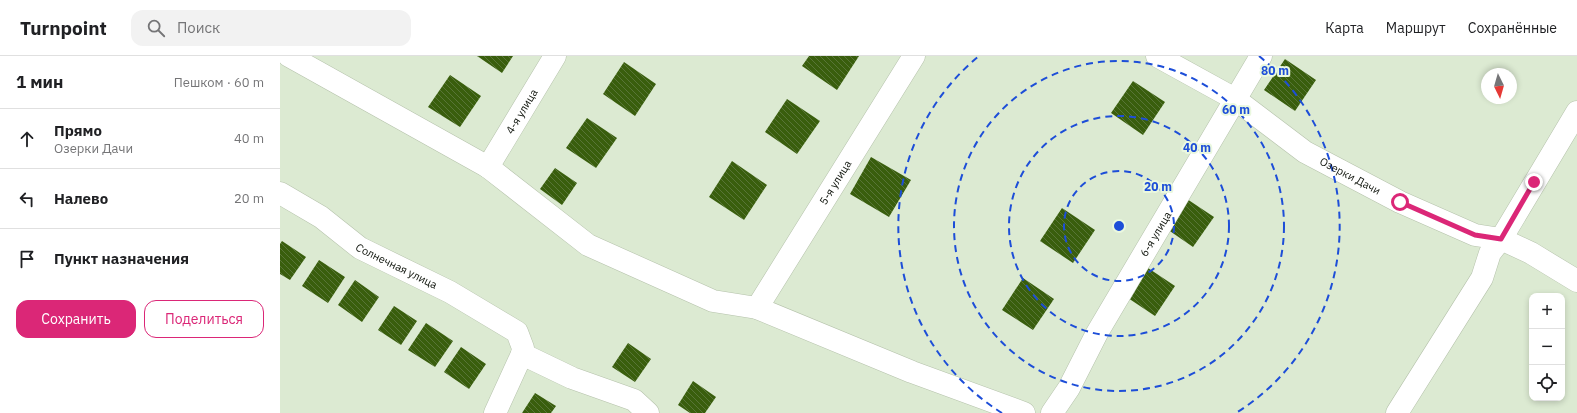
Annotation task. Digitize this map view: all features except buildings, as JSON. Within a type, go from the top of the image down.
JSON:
[{"type":"street","points":[[289,56],[488,167],[588,245],[713,302],[757,308],[912,372],[1024,413]]},
{"type":"street","name":"4-я улица","points":[[488,167],[555,56]]},
{"type":"street","name":"5-я улица","points":[[757,308],[914,56]]},
{"type":"street","name":"Озерки Дачи","points":[[1157,56],[1235,100],[1306,152],[1400,202],[1475,235],[1501,239],[1531,253],[1577,281]]},
{"type":"street","name":"6-я улица","points":[[1052,413],[1069,388],[1097,333],[1261,56]]},
{"type":"street","points":[[1397,413],[1482,278],[1490,253],[1501,239],[1577,112]]},
{"type":"street","name":"Солнечная улица","points":[[280,193],[321,217],[360,248],[450,292],[517,332],[523,348],[522,354]]},
{"type":"street","points":[[495,413],[522,354],[572,378],[634,400],[648,413]]},
{"type":"route","points":[[1400,202],[1475,235],[1501,239],[1534,182]]}]
